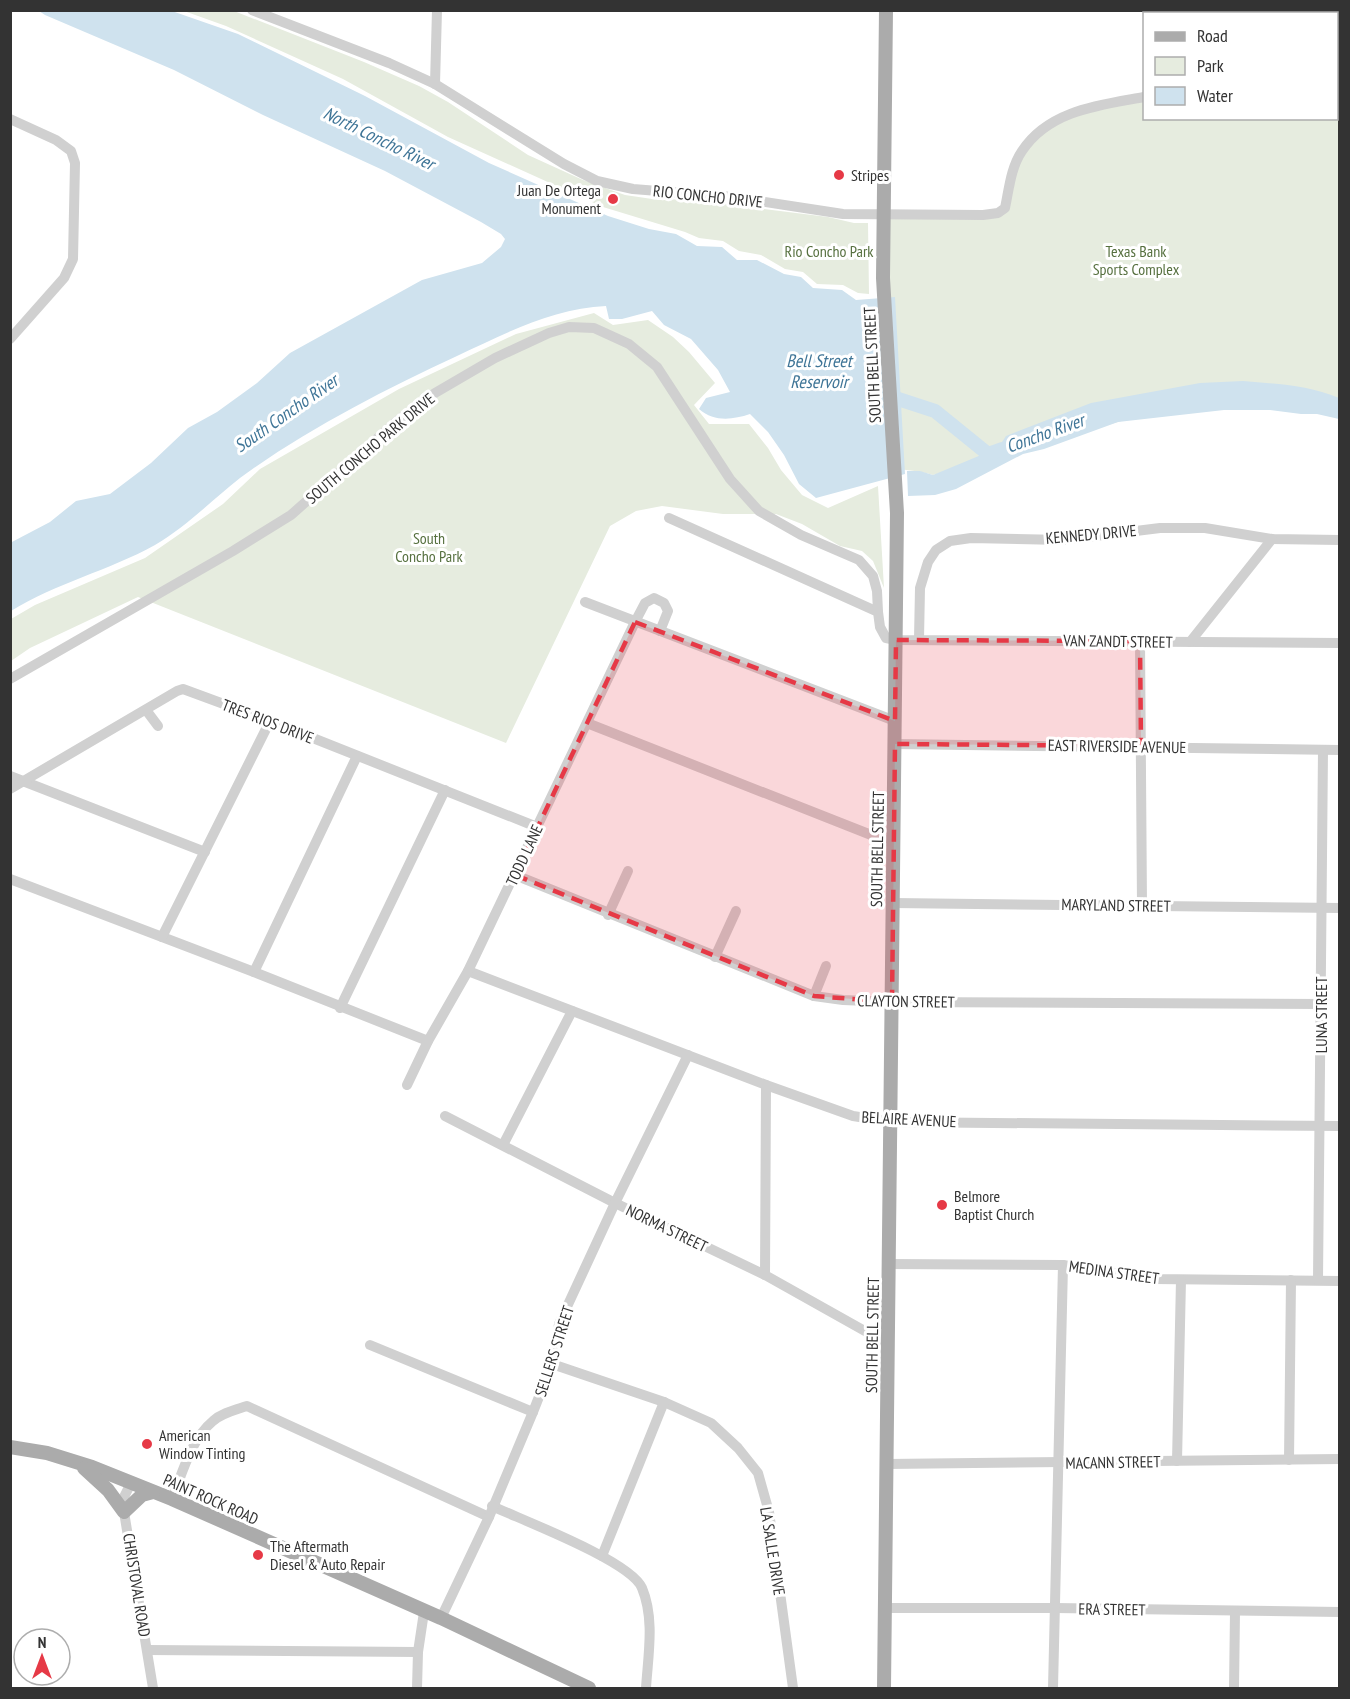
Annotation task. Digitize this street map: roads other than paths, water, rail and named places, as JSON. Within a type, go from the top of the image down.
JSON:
[{"type":"main road","name":"SOUTH BELL STREET","points":[[884,1689],[897,513],[883,278],[886,10]]},
{"type":"main road","name":"PAINT ROCK ROAD","points":[[10,1447],[47,1453],[75,1462],[171,1499],[441,1618],[589,1689]]},
{"type":"main road","points":[[75,1462],[97,1479],[124,1512],[142,1495],[153,1492]]},
{"type":"street","name":"RIO CONCHO DRIVE","points":[[252,10],[389,63],[435,84],[564,164],[597,181],[633,189],[733,196],[843,214],[983,216],[998,213],[1005,208],[1010,181],[1021,152],[1039,131],[1062,117],[1088,107],[1143,97]]},
{"type":"street","points":[[435,84],[437,10]]},
{"type":"street","points":[[10,119],[56,140],[71,150],[75,163],[73,259],[64,278],[10,339]]},
{"type":"street","name":"SOUTH CONCHO PARK DRIVE","points":[[10,679],[233,551],[291,515],[397,421],[435,393],[495,358],[549,333],[569,327],[594,328],[629,344],[657,367],[730,479],[759,511],[801,535],[859,560],[873,576],[877,591],[880,627],[886,638],[896,640]]},
{"type":"street","points":[[669,518],[878,612]]},
{"type":"street","name":"KENNEDY DRIVE","points":[[919,639],[920,588],[928,562],[936,550],[950,541],[971,538],[1063,540],[1160,528],[1205,528],[1272,539],[1340,540]]},
{"type":"street","points":[[1190,642],[1272,539]]},
{"type":"street","name":"TODD LANE","points":[[407,1085],[428,1041],[468,971],[635,622],[645,603],[654,598],[664,603],[668,611],[660,631]]},
{"type":"street","points":[[585,602],[895,721]]},
{"type":"street","name":"VAN ZANDT STREET","points":[[896,640],[1340,643]]},
{"type":"street","points":[[1140,641],[1142,905]]},
{"type":"street","name":"TRES RIOS DRIVE","points":[[10,789],[183,689],[537,827]]},
{"type":"street","points":[[146,710],[158,726]]},
{"type":"street","points":[[162,937],[270,721]]},
{"type":"street","points":[[587,723],[894,844]]},
{"type":"street","name":"EAST RIVERSIDE AVENUE","points":[[895,744],[1340,750]]},
{"type":"street","name":"LUNA STREET","points":[[1318,1281],[1323,750]]},
{"type":"street","points":[[254,972],[357,756]]},
{"type":"street","points":[[10,776],[204,852]]},
{"type":"street","points":[[340,1008],[446,790]]},
{"type":"street","points":[[608,915],[628,871]]},
{"type":"street","name":"CLAYTON STREET","points":[[515,875],[608,915],[814,996],[892,1002],[1322,1004]]},
{"type":"street","points":[[10,879],[428,1041]]},
{"type":"street","name":"MARYLAND STREET","points":[[893,903],[1340,908]]},
{"type":"street","points":[[715,957],[736,910]]},
{"type":"street","points":[[814,996],[826,966]]},
{"type":"street","name":"BELAIRE AVENUE","points":[[468,971],[853,1116],[891,1122],[1340,1126]]},
{"type":"street","points":[[503,1145],[572,1011]]},
{"type":"street","name":"SELLERS STREET","points":[[441,1618],[491,1512],[533,1412],[552,1364],[559,1324],[615,1203],[688,1055]]},
{"type":"street","points":[[765,1275],[766,1085]]},
{"type":"street","name":"NORMA STREET","points":[[445,1116],[615,1203],[765,1275],[888,1344]]},
{"type":"street","name":"MEDINA STREET","points":[[889,1264],[1063,1265],[1154,1279],[1340,1281]]},
{"type":"street","points":[[1053,1689],[1063,1265]]},
{"type":"street","points":[[1177,1461],[1181,1280]]},
{"type":"street","points":[[1289,1460],[1291,1281]]},
{"type":"street","points":[[370,1345],[533,1412]]},
{"type":"street","name":"LA SALLE DRIVE","points":[[552,1364],[664,1402],[711,1423],[738,1448],[758,1473],[769,1512],[793,1689]]},
{"type":"street","points":[[602,1556],[664,1402]]},
{"type":"street","points":[[171,1499],[198,1440],[213,1421],[231,1411],[247,1406],[491,1512],[602,1556],[626,1571],[641,1585],[649,1616],[646,1689]]},
{"type":"street","name":"MACANN STREET","points":[[887,1464],[1340,1459]]},
{"type":"street","name":"CHRISTOVAL ROAD","points":[[131,1483],[124,1497],[124,1512],[153,1689]]},
{"type":"street","name":"ERA STREET","points":[[885,1608],[1340,1612]]},
{"type":"street","points":[[417,1689],[418,1652],[424,1612]]},
{"type":"street","points":[[1234,1689],[1235,1612]]},
{"type":"street","points":[[147,1650],[418,1652]]},
{"type":"water","points":[[169,10],[238,34],[365,96],[489,163],[608,216],[649,229],[676,234],[697,246],[722,247],[737,260],[757,260],[784,274],[801,277],[813,288],[842,290],[856,300],[895,297],[905,474],[816,498],[799,484],[784,455],[768,432],[750,414],[723,419],[711,416],[699,409],[706,398],[730,392],[718,370],[691,339],[664,325],[652,311],[622,319],[609,319],[606,306],[587,308],[548,317],[511,331],[373,397],[265,460],[155,545],[28,601],[11,611],[10,543],[50,522],[76,501],[110,494],[151,463],[188,428],[217,412],[257,383],[290,353],[422,280],[482,263],[501,247],[505,239],[481,222],[385,171],[263,115],[174,70],[39,11]]},
{"type":"water","points":[[1243,381],[1304,388],[1339,398],[1339,419],[1317,414],[1270,410],[1224,410],[1118,422],[1044,449],[1023,454],[956,489],[935,495],[908,496],[907,471],[920,471],[933,475],[998,448],[1006,436],[1091,403],[1200,383]]},
{"type":"waterway","name":"Concho River","points":[[883,394],[935,411],[988,454],[1002,449]]},
{"type":"place","name":"Stripes","points":[[839,175]]},
{"type":"place","name":"Juan De Ortega Monument","points":[[613,199]]},
{"type":"place","name":"Belmore Baptist Church","points":[[942,1205]]},
{"type":"place","name":"American Window Tinting","points":[[147,1444]]},
{"type":"place","name":"The Aftermath Diesel & Auto Repair","points":[[258,1555]]},
{"type":"water label","name":"North Concho River","points":[[379,138]]},
{"type":"water label","name":"Bell Street Reservoir","points":[[819,370]]},
{"type":"water label","name":"South Concho River","points":[[286,413]]},
{"type":"park label","name":"Rio Concho Park","points":[[829,251]]},
{"type":"park label","name":"Texas Bank Sports Complex","points":[[1136,260]]},
{"type":"park label","name":"South Concho Park","points":[[429,547]]}]
